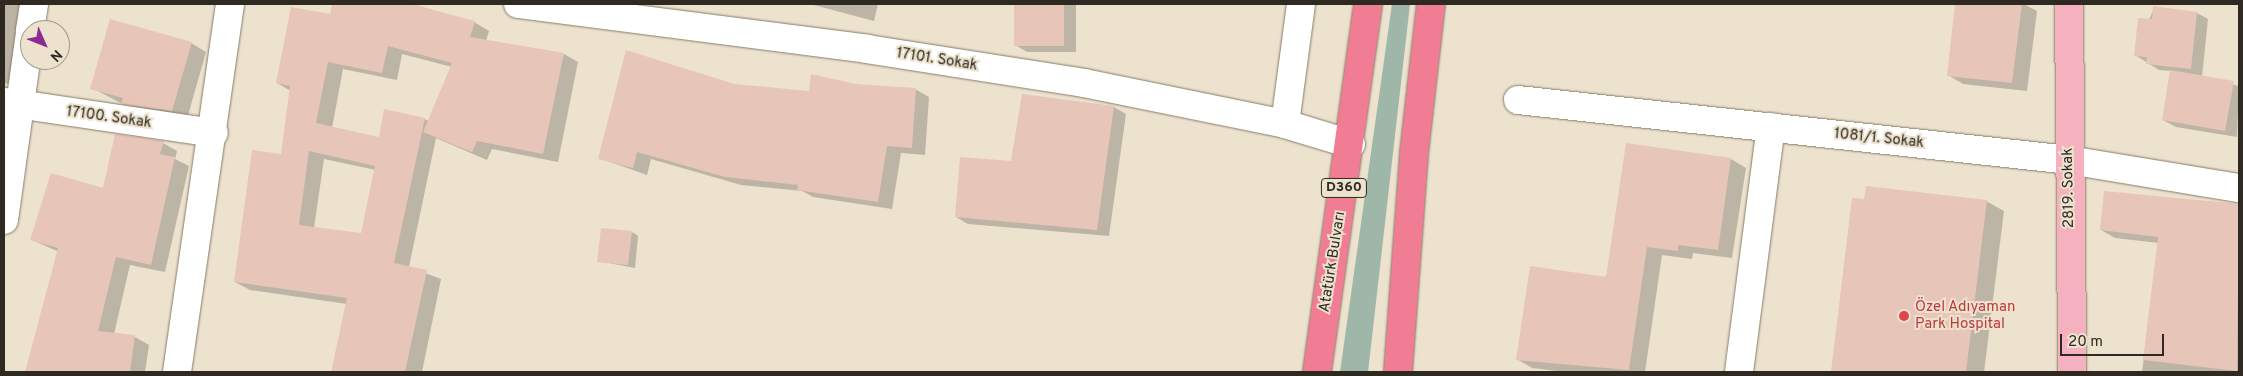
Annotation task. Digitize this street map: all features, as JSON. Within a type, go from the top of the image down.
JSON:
[{"type":"highway","name":"Atatürk Bulvarı","points":[[1316,372],[1351,144],[1368,4]]},
{"type":"highway","points":[[1398,372],[1414,153],[1431,4]]},
{"type":"main road","name":"2819. Sokak","points":[[2068,4],[2072,372]]},
{"type":"street","points":[[32,20],[34,4]]},
{"type":"street","points":[[177,372],[214,133],[230,4]]},
{"type":"street","name":"17101. Sokak","points":[[518,4],[867,49],[1084,83],[1285,124],[1351,144]]},
{"type":"street","points":[[1285,124],[1300,4]]},
{"type":"street","points":[[4,220],[11,104],[20,69]]},
{"type":"street","name":"1081/1. Sokak","points":[[1518,100],[2069,160],[2239,188]]},
{"type":"street","name":"17100. Sokak","points":[[11,104],[214,133]]},
{"type":"street","points":[[1739,372],[1771,128]]},
{"type":"green space","points":[[1392,4],[1410,4],[1368,372],[1340,372]]},
{"type":"building","points":[[332,4],[410,4],[475,21],[470,37],[564,53],[543,154],[477,141],[472,152],[423,132],[452,63],[388,46],[382,73],[328,62],[316,123],[379,137],[384,109],[425,118],[394,263],[427,270],[405,372],[331,372],[347,298],[234,282],[252,150],[281,154],[290,86],[276,83],[291,7],[330,14]],"holes":[[[309,151],[375,166],[361,233],[299,225]]]},
{"type":"building","points":[[1014,4],[1064,4],[1064,46],[1014,46]]},
{"type":"building","points":[[1955,4],[2022,4],[2012,83],[1947,76]]},
{"type":"building","points":[[2153,6],[2197,12],[2191,69],[2146,64],[2147,57],[2134,56],[2138,18],[2152,19]]},
{"type":"building","points":[[110,19],[192,42],[172,111],[121,104],[123,98],[90,89]]},
{"type":"building","points":[[626,50],[734,84],[809,91],[811,74],[856,84],[916,88],[912,148],[887,146],[878,202],[797,190],[798,185],[725,177],[637,152],[633,168],[598,159]]},
{"type":"building","points":[[2170,70],[2234,81],[2225,131],[2162,120]]},
{"type":"building","points":[[1022,94],[1114,106],[1097,230],[955,217],[960,157],[1011,161]]},
{"type":"building","points":[[115,134],[164,141],[160,154],[175,157],[151,265],[116,257],[98,331],[135,335],[130,372],[25,372],[58,248],[30,240],[51,173],[103,188]]},
{"type":"building","points":[[1626,143],[1731,158],[1718,250],[1678,245],[1678,251],[1647,247],[1629,370],[1516,360],[1530,266],[1606,277]]},
{"type":"building","points":[[1866,186],[1987,200],[1966,372],[1831,372],[1852,198],[1864,199]]},
{"type":"building","points":[[2104,191],[2239,204],[2237,371],[2143,360],[2158,237],[2100,230]]},
{"type":"building","points":[[601,228],[632,231],[628,265],[597,262]]},
{"type":"place","name":"Özel Adıyaman Park Hospital","points":[[1904,316]]}]
